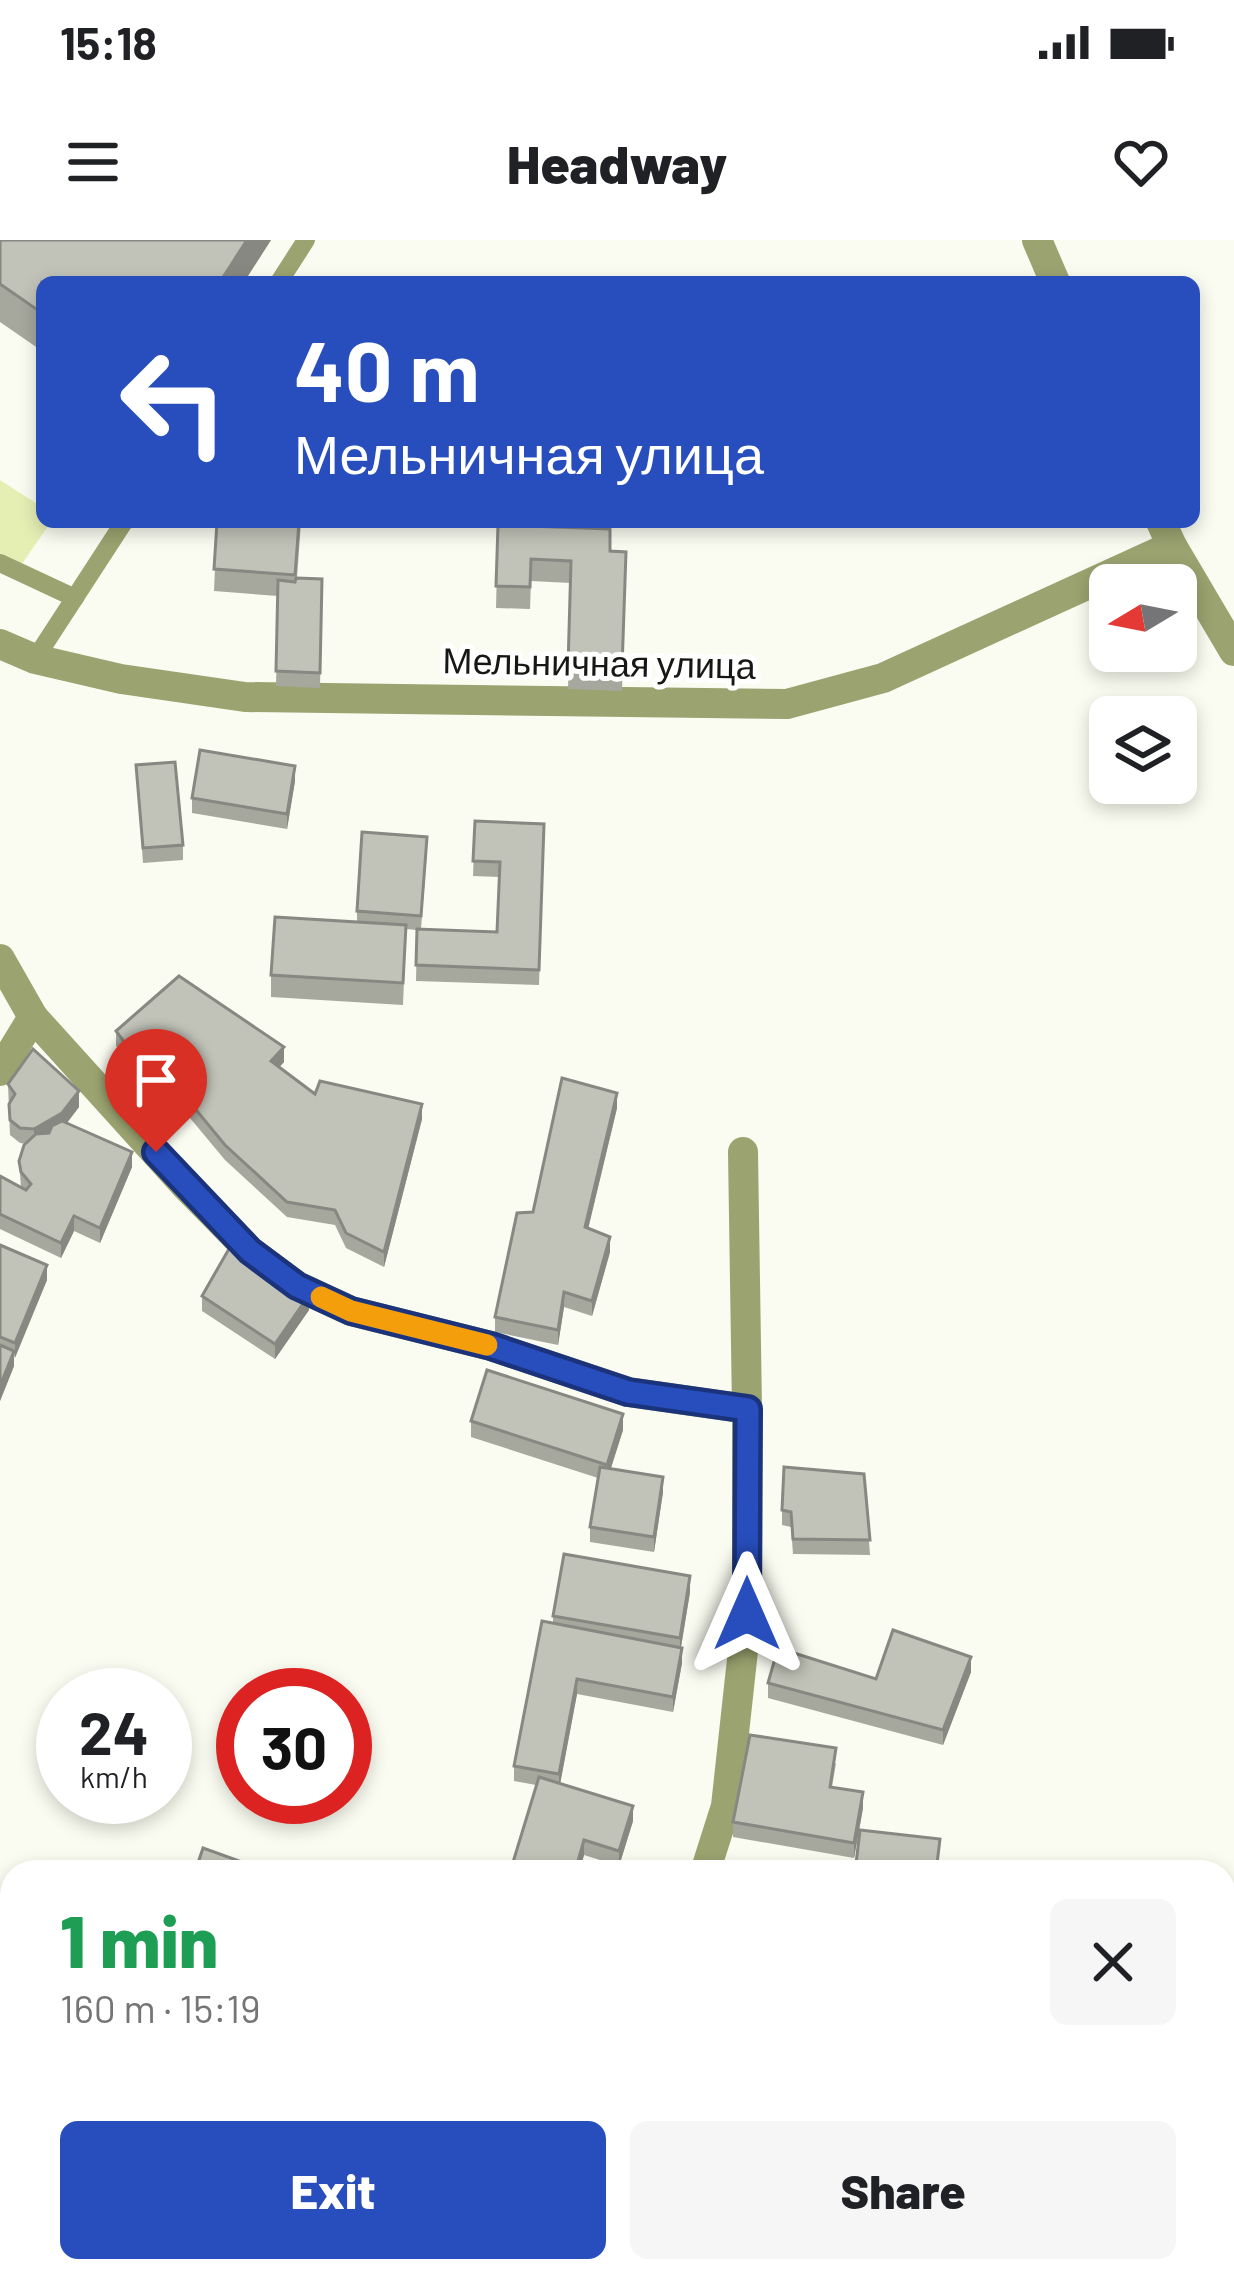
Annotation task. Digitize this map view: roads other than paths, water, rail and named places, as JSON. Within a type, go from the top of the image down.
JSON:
[{"type":"street","points":[[1037,240],[1052,276]]},
{"type":"street","points":[[1167,534],[1234,651]]},
{"type":"street","name":"Мельничная улица","points":[[0,644],[35,659],[121,679],[244,697],[787,704],[883,678],[1167,534]]},
{"type":"street","points":[[0,959],[33,1017],[201,1202],[250,1251],[297,1286],[351,1311],[491,1346],[628,1392],[748,1409]]},
{"type":"street","points":[[0,1071],[33,1017]]},
{"type":"street","points":[[709,1860],[726,1806],[747,1614],[743,1152]]},
{"type":"lane","points":[[283,276],[306,240]]},
{"type":"lane","points":[[35,659],[120,528]]},
{"type":"lane","points":[[0,563],[75,598]]}]
